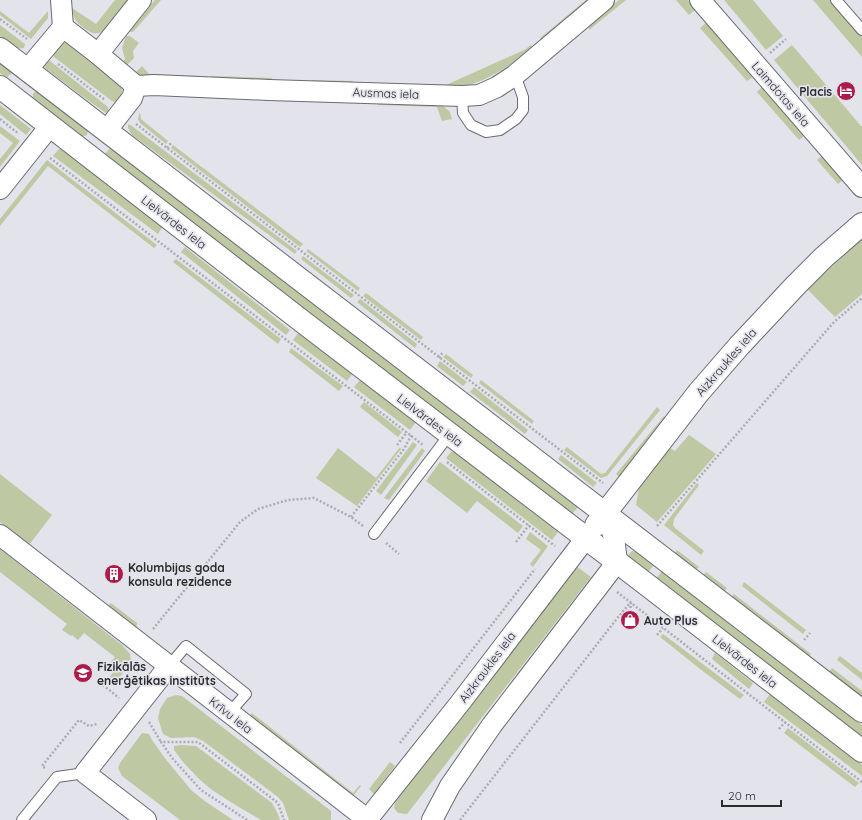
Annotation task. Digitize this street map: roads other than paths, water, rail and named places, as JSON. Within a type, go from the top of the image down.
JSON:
[{"type":"main road","points":[[0,49],[862,711]]},
{"type":"main road","points":[[4,90],[27,70]]},
{"type":"main road","name":"Lielvārdes iela","points":[[4,90],[426,417],[586,538],[862,751]]},
{"type":"main road","points":[[87,155],[107,130]]},
{"type":"main road","name":"Aizkraukles iela","points":[[586,538],[699,392],[739,346],[796,284],[862,224]]},
{"type":"street","points":[[27,70],[63,27],[61,0]]},
{"type":"street","points":[[98,54],[141,0]]},
{"type":"street","name":"Ausmas iela","points":[[136,86],[154,85],[462,96],[479,95],[497,87],[515,75],[604,0]]},
{"type":"street","name":"Laimdotas iela","points":[[700,0],[862,187]]},
{"type":"street","points":[[63,27],[136,86],[132,98],[107,130]]},
{"type":"street","points":[[0,189],[50,126]]},
{"type":"street","points":[[432,820],[450,786],[492,725],[617,562],[614,537],[605,514]]},
{"type":"street","name":"Krīvu iela","points":[[0,535],[367,820]]},
{"type":"street","name":"Aizkraukles iela","points":[[367,820],[460,703],[586,538]]},
{"type":"street","points":[[146,820],[85,773],[169,666]]},
{"type":"lane","points":[[836,0],[862,30]]},
{"type":"lane","points":[[462,96],[463,113],[471,125],[486,132],[500,130],[516,119],[523,110],[523,97],[515,75]]},
{"type":"lane","points":[[374,534],[450,435]]},
{"type":"lane","points":[[169,666],[186,646],[246,694],[229,713]]},
{"type":"lane","points":[[22,820],[56,777],[85,773]]},
{"type":"place","name":"Placis","points":[[846,91]]},
{"type":"place","name":"Kolumbijas goda konsula rezidence","points":[[114,574]]},
{"type":"place","name":"Auto Plus","points":[[630,620]]},
{"type":"place","name":"Fizikālās enerģētikas institūts","points":[[83,673]]}]
